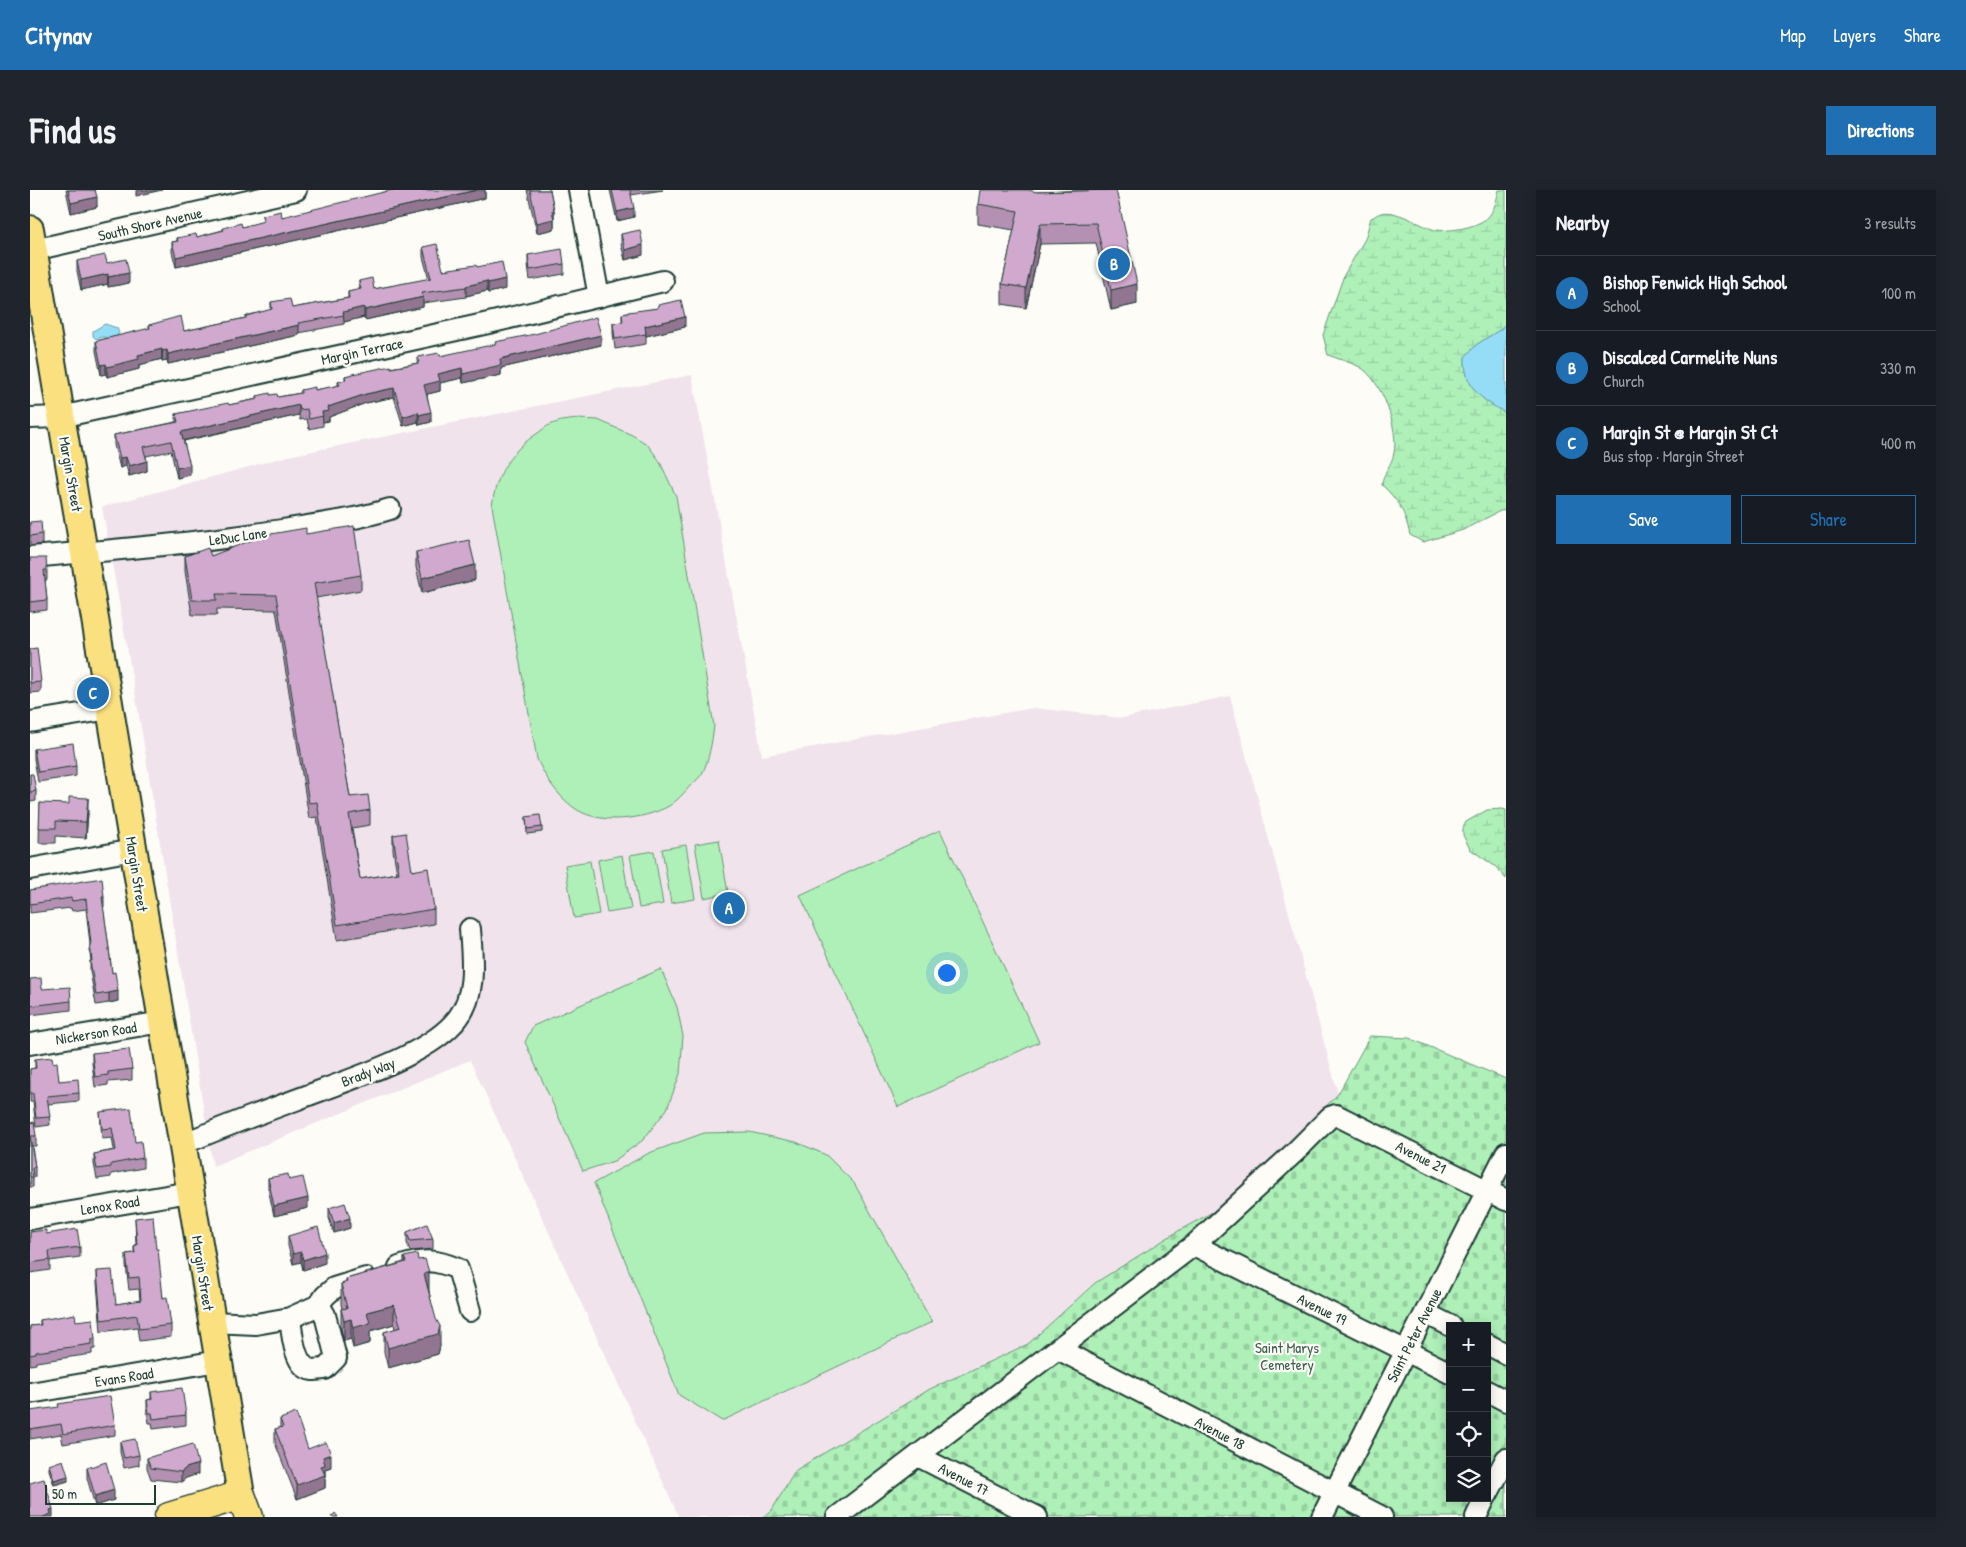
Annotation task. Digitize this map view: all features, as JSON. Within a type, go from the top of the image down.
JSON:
[{"type":"highway","points":[[169,1517],[245,1506]]},
{"type":"main road","name":"Margin Street","points":[[32,240],[211,1322],[245,1506]]},
{"type":"street","name":"South Shore Avenue","points":[[32,240],[296,190]]},
{"type":"street","points":[[579,190],[599,297]]},
{"type":"street","name":"Margin Terrace","points":[[30,418],[61,417],[599,297],[663,281]]},
{"type":"street","name":"LeDuc Lane","points":[[30,557],[171,545],[246,535],[329,523],[390,509]]},
{"type":"street","points":[[30,722],[110,709]]},
{"type":"street","points":[[30,869],[133,850]]},
{"type":"street","name":"Brady Way","points":[[183,1144],[402,1059],[443,1033],[458,1017],[467,999],[472,965],[470,929]]},
{"type":"street","name":"Nickerson Road","points":[[30,1044],[162,1022]]},
{"type":"street","name":"Avenue 21","points":[[1194,1246],[1330,1117],[1336,1115],[1506,1200]]},
{"type":"street","name":"Saint Peter Avenue","points":[[1322,1517],[1506,1153]]},
{"type":"street","name":"Lenox Road","points":[[30,1219],[190,1192]]},
{"type":"street","points":[[837,1517],[1194,1246]]},
{"type":"street","name":"Avenue 19","points":[[1194,1246],[1446,1371]]},
{"type":"street","points":[[211,1322],[256,1324],[290,1318],[319,1305],[334,1288],[410,1263],[427,1260],[443,1263],[458,1269],[470,1311]]},
{"type":"street","points":[[290,1318],[294,1345],[301,1364],[311,1370],[324,1369],[336,1358],[325,1315],[319,1305]]},
{"type":"street","points":[[1424,1313],[1446,1324]]},
{"type":"street","points":[[1491,1346],[1506,1354]]},
{"type":"street","name":"Avenue 18","points":[[1058,1349],[1382,1517]]},
{"type":"street","name":"Evans Road","points":[[30,1393],[218,1361]]},
{"type":"street","points":[[1491,1393],[1506,1401]]},
{"type":"street","name":"Avenue 17","points":[[918,1456],[1037,1517]]},
{"type":"street","points":[[1491,1487],[1506,1459]]},
{"type":"street","points":[[1476,1517],[1483,1502]]},
{"type":"shaded area","points":[[692,375],[762,756],[1033,708],[1122,718],[1230,696],[1338,1094],[1231,1203],[1180,1230],[1095,1283],[1028,1344],[930,1389],[796,1470],[770,1513],[762,1517],[679,1517],[470,1060],[213,1166],[139,715],[102,507],[288,456]]},
{"type":"green space","points":[[1499,190],[1506,190],[1506,323],[1501,329],[1476,345],[1465,357],[1465,367],[1467,377],[1476,391],[1489,403],[1506,413],[1506,510],[1500,511],[1463,530],[1423,542],[1410,535],[1400,507],[1393,496],[1382,485],[1393,457],[1395,443],[1391,419],[1382,394],[1368,373],[1360,367],[1328,355],[1323,335],[1344,275],[1365,239],[1371,218],[1380,213],[1387,212],[1400,215],[1432,229],[1460,229],[1482,222],[1487,218],[1493,209]]},
{"type":"green space","points":[[578,419],[598,420],[647,444],[659,460],[676,496],[714,726],[708,757],[702,774],[678,799],[669,806],[647,815],[621,819],[595,817],[573,807],[552,785],[537,759],[492,506],[501,473],[520,447],[551,424]]},
{"type":"green space","points":[[1487,810],[1506,810],[1506,879],[1496,867],[1470,849],[1463,835],[1463,828],[1466,822]]},
{"type":"green space","points":[[940,830],[1039,1042],[898,1107],[800,895]]},
{"type":"green space","points":[[719,840],[728,893],[704,898],[695,844]]},
{"type":"green space","points":[[686,845],[695,899],[671,903],[662,849]]},
{"type":"green space","points":[[654,851],[663,904],[639,908],[630,855]]},
{"type":"green space","points":[[622,855],[631,909],[607,913],[598,860]]},
{"type":"green space","points":[[590,861],[599,914],[574,918],[565,865]]},
{"type":"green space","points":[[661,969],[677,1007],[683,1036],[680,1074],[667,1109],[643,1140],[614,1161],[583,1171],[525,1042],[533,1026]]},
{"type":"green space","name":"Saint Marys Cemetery","points":[[1370,1036],[1409,1038],[1506,1079],[1506,1517],[762,1517],[770,1513],[796,1470],[930,1389],[1028,1344],[1095,1283],[1180,1230],[1231,1202],[1338,1094]]},
{"type":"green space","points":[[749,1132],[796,1142],[826,1155],[854,1183],[932,1322],[722,1421],[679,1395],[594,1183],[649,1153],[704,1133]]},
{"type":"water","points":[[1506,323],[1506,413],[1489,403],[1476,391],[1467,377],[1465,357],[1476,345],[1501,329]]},
{"type":"water","points":[[105,324],[117,328],[119,333],[116,338],[102,337],[96,339],[93,336],[93,331]]},
{"type":"building","points":[[68,190],[95,190],[97,197],[71,203]]},
{"type":"building","points":[[392,190],[477,190],[176,257],[172,242],[178,241],[177,238],[196,234],[197,237],[224,230],[223,228],[241,223],[242,227],[264,221],[263,215],[281,211],[282,217]]},
{"type":"building","points":[[530,190],[550,190],[554,219],[537,223]]},
{"type":"building","points":[[612,190],[630,190],[634,208],[617,212]]},
{"type":"building","points":[[980,190],[1028,190],[1037,192],[1116,190],[1137,284],[1111,290],[1096,223],[1040,224],[1026,288],[1002,284],[1018,211],[978,204]]},
{"type":"building","points":[[640,230],[643,245],[625,250],[621,234]]},
{"type":"building","points":[[437,244],[443,270],[476,265],[477,267],[502,262],[505,279],[422,293],[423,297],[365,310],[364,307],[343,312],[344,315],[298,323],[299,325],[168,354],[167,350],[162,351],[162,349],[138,355],[139,359],[107,367],[106,364],[101,365],[96,341],[150,328],[149,325],[181,316],[184,331],[246,318],[246,316],[272,309],[271,302],[290,299],[292,308],[349,298],[348,292],[361,289],[359,281],[372,278],[374,289],[431,278],[423,247]]},
{"type":"building","points":[[562,249],[564,264],[530,270],[528,255]]},
{"type":"building","points":[[105,255],[107,263],[126,259],[129,273],[108,277],[108,274],[81,280],[77,261]]},
{"type":"building","points":[[681,300],[685,317],[645,326],[646,334],[615,339],[613,323],[623,322],[622,314],[658,308],[658,305]]},
{"type":"building","points":[[596,317],[601,335],[500,359],[501,365],[463,374],[462,368],[438,374],[440,381],[424,385],[431,412],[419,415],[418,412],[403,417],[394,388],[366,394],[328,407],[329,411],[322,412],[323,416],[309,419],[307,409],[300,410],[299,405],[181,432],[190,465],[177,468],[171,441],[143,447],[147,461],[129,466],[126,457],[120,458],[114,435],[178,422],[176,414],[258,399],[257,396],[270,393],[270,395],[277,394],[278,397],[301,393],[301,390],[315,387],[315,390],[340,385],[338,382],[346,380],[345,376],[391,366],[391,368],[419,363],[418,357],[439,353],[440,356],[496,344],[495,342],[535,334]]},
{"type":"building","points":[[41,521],[42,534],[30,536],[30,522]]},
{"type":"building","points":[[354,526],[361,575],[314,583],[350,797],[368,795],[370,810],[349,814],[360,879],[399,873],[393,835],[406,833],[412,871],[428,868],[434,909],[337,925],[317,802],[309,803],[276,595],[216,594],[217,600],[192,600],[185,556],[208,548],[211,556],[265,535],[306,528],[306,534]]},
{"type":"building","points":[[469,540],[475,565],[422,578],[416,552]]},
{"type":"building","points":[[30,558],[46,558],[47,570],[44,570],[47,600],[30,602]]},
{"type":"building","points":[[37,648],[41,682],[30,683],[30,649]]},
{"type":"building","points":[[73,743],[76,766],[38,772],[34,749]]},
{"type":"building","points":[[30,774],[33,774],[36,791],[30,792]]},
{"type":"building","points":[[69,797],[88,798],[86,822],[56,821],[56,828],[39,828],[40,803],[69,804]]},
{"type":"building","points":[[540,815],[542,827],[527,829],[526,817]]},
{"type":"building","points":[[102,878],[104,897],[102,897],[112,973],[115,972],[118,991],[96,995],[90,961],[92,961],[91,944],[86,899],[72,901],[71,898],[30,904],[30,890]]},
{"type":"building","points":[[41,978],[42,989],[70,987],[71,1001],[30,1006],[30,979]]},
{"type":"building","points":[[129,1049],[132,1069],[108,1072],[108,1075],[95,1077],[92,1053]]},
{"type":"building","points":[[52,1057],[53,1063],[57,1062],[59,1081],[78,1079],[79,1093],[47,1096],[50,1117],[36,1118],[33,1093],[30,1093],[30,1069],[36,1068],[35,1059]]},
{"type":"building","points":[[131,1108],[135,1142],[141,1141],[143,1158],[111,1164],[111,1167],[97,1169],[94,1154],[116,1150],[112,1128],[102,1129],[100,1112]]},
{"type":"building","points":[[34,1122],[36,1136],[30,1136],[30,1123]]},
{"type":"building","points":[[30,1136],[35,1167],[32,1168],[33,1177],[30,1177]]},
{"type":"building","points":[[288,1174],[289,1180],[303,1177],[308,1198],[274,1206],[268,1178]]},
{"type":"building","points":[[345,1203],[350,1218],[334,1223],[329,1208]]},
{"type":"building","points":[[153,1216],[163,1298],[167,1297],[171,1325],[139,1329],[137,1315],[101,1320],[97,1271],[112,1270],[116,1304],[141,1300],[139,1277],[129,1278],[126,1254],[135,1253],[134,1246],[137,1245],[135,1218]]},
{"type":"building","points":[[427,1224],[433,1239],[410,1241],[407,1232]]},
{"type":"building","points":[[318,1227],[325,1253],[303,1260],[301,1252],[293,1254],[288,1236]]},
{"type":"building","points":[[77,1229],[80,1247],[49,1251],[50,1260],[30,1263],[30,1232],[46,1230],[46,1234]]},
{"type":"building","points":[[417,1254],[418,1260],[425,1259],[429,1272],[424,1274],[436,1319],[440,1326],[438,1334],[388,1348],[384,1332],[401,1327],[394,1305],[367,1312],[370,1323],[353,1328],[351,1319],[344,1321],[341,1309],[347,1308],[341,1284],[347,1282],[346,1279],[406,1262],[404,1257]]},
{"type":"building","points":[[75,1314],[76,1321],[93,1319],[95,1339],[92,1339],[92,1344],[36,1352],[36,1354],[30,1355],[30,1326],[41,1325],[40,1320]]},
{"type":"building","points":[[182,1388],[186,1415],[153,1419],[152,1413],[149,1413],[147,1400],[152,1399],[151,1392]]},
{"type":"building","points":[[110,1396],[115,1425],[63,1434],[61,1424],[30,1429],[30,1411],[59,1407],[58,1404]]},
{"type":"building","points":[[296,1413],[308,1449],[326,1442],[331,1454],[323,1457],[325,1465],[321,1466],[325,1475],[297,1485],[275,1429],[283,1427],[280,1419]]},
{"type":"building","points":[[135,1439],[139,1455],[124,1458],[120,1442]]},
{"type":"building","points":[[193,1444],[198,1464],[181,1472],[151,1468],[147,1458]]},
{"type":"building","points":[[63,1460],[68,1476],[54,1480],[49,1465]]},
{"type":"building","points":[[106,1462],[114,1490],[95,1496],[87,1468]]},
{"type":"building","points":[[44,1479],[53,1509],[50,1510],[51,1514],[43,1517],[31,1517],[30,1483]]},
{"type":"place","name":"Discalced Carmelite Nuns","points":[[1114,264]]},
{"type":"place","name":"Margin St @ Margin St Ct","points":[[93,693]]},
{"type":"place","name":"Bishop Fenwick High School","points":[[729,908]]}]
